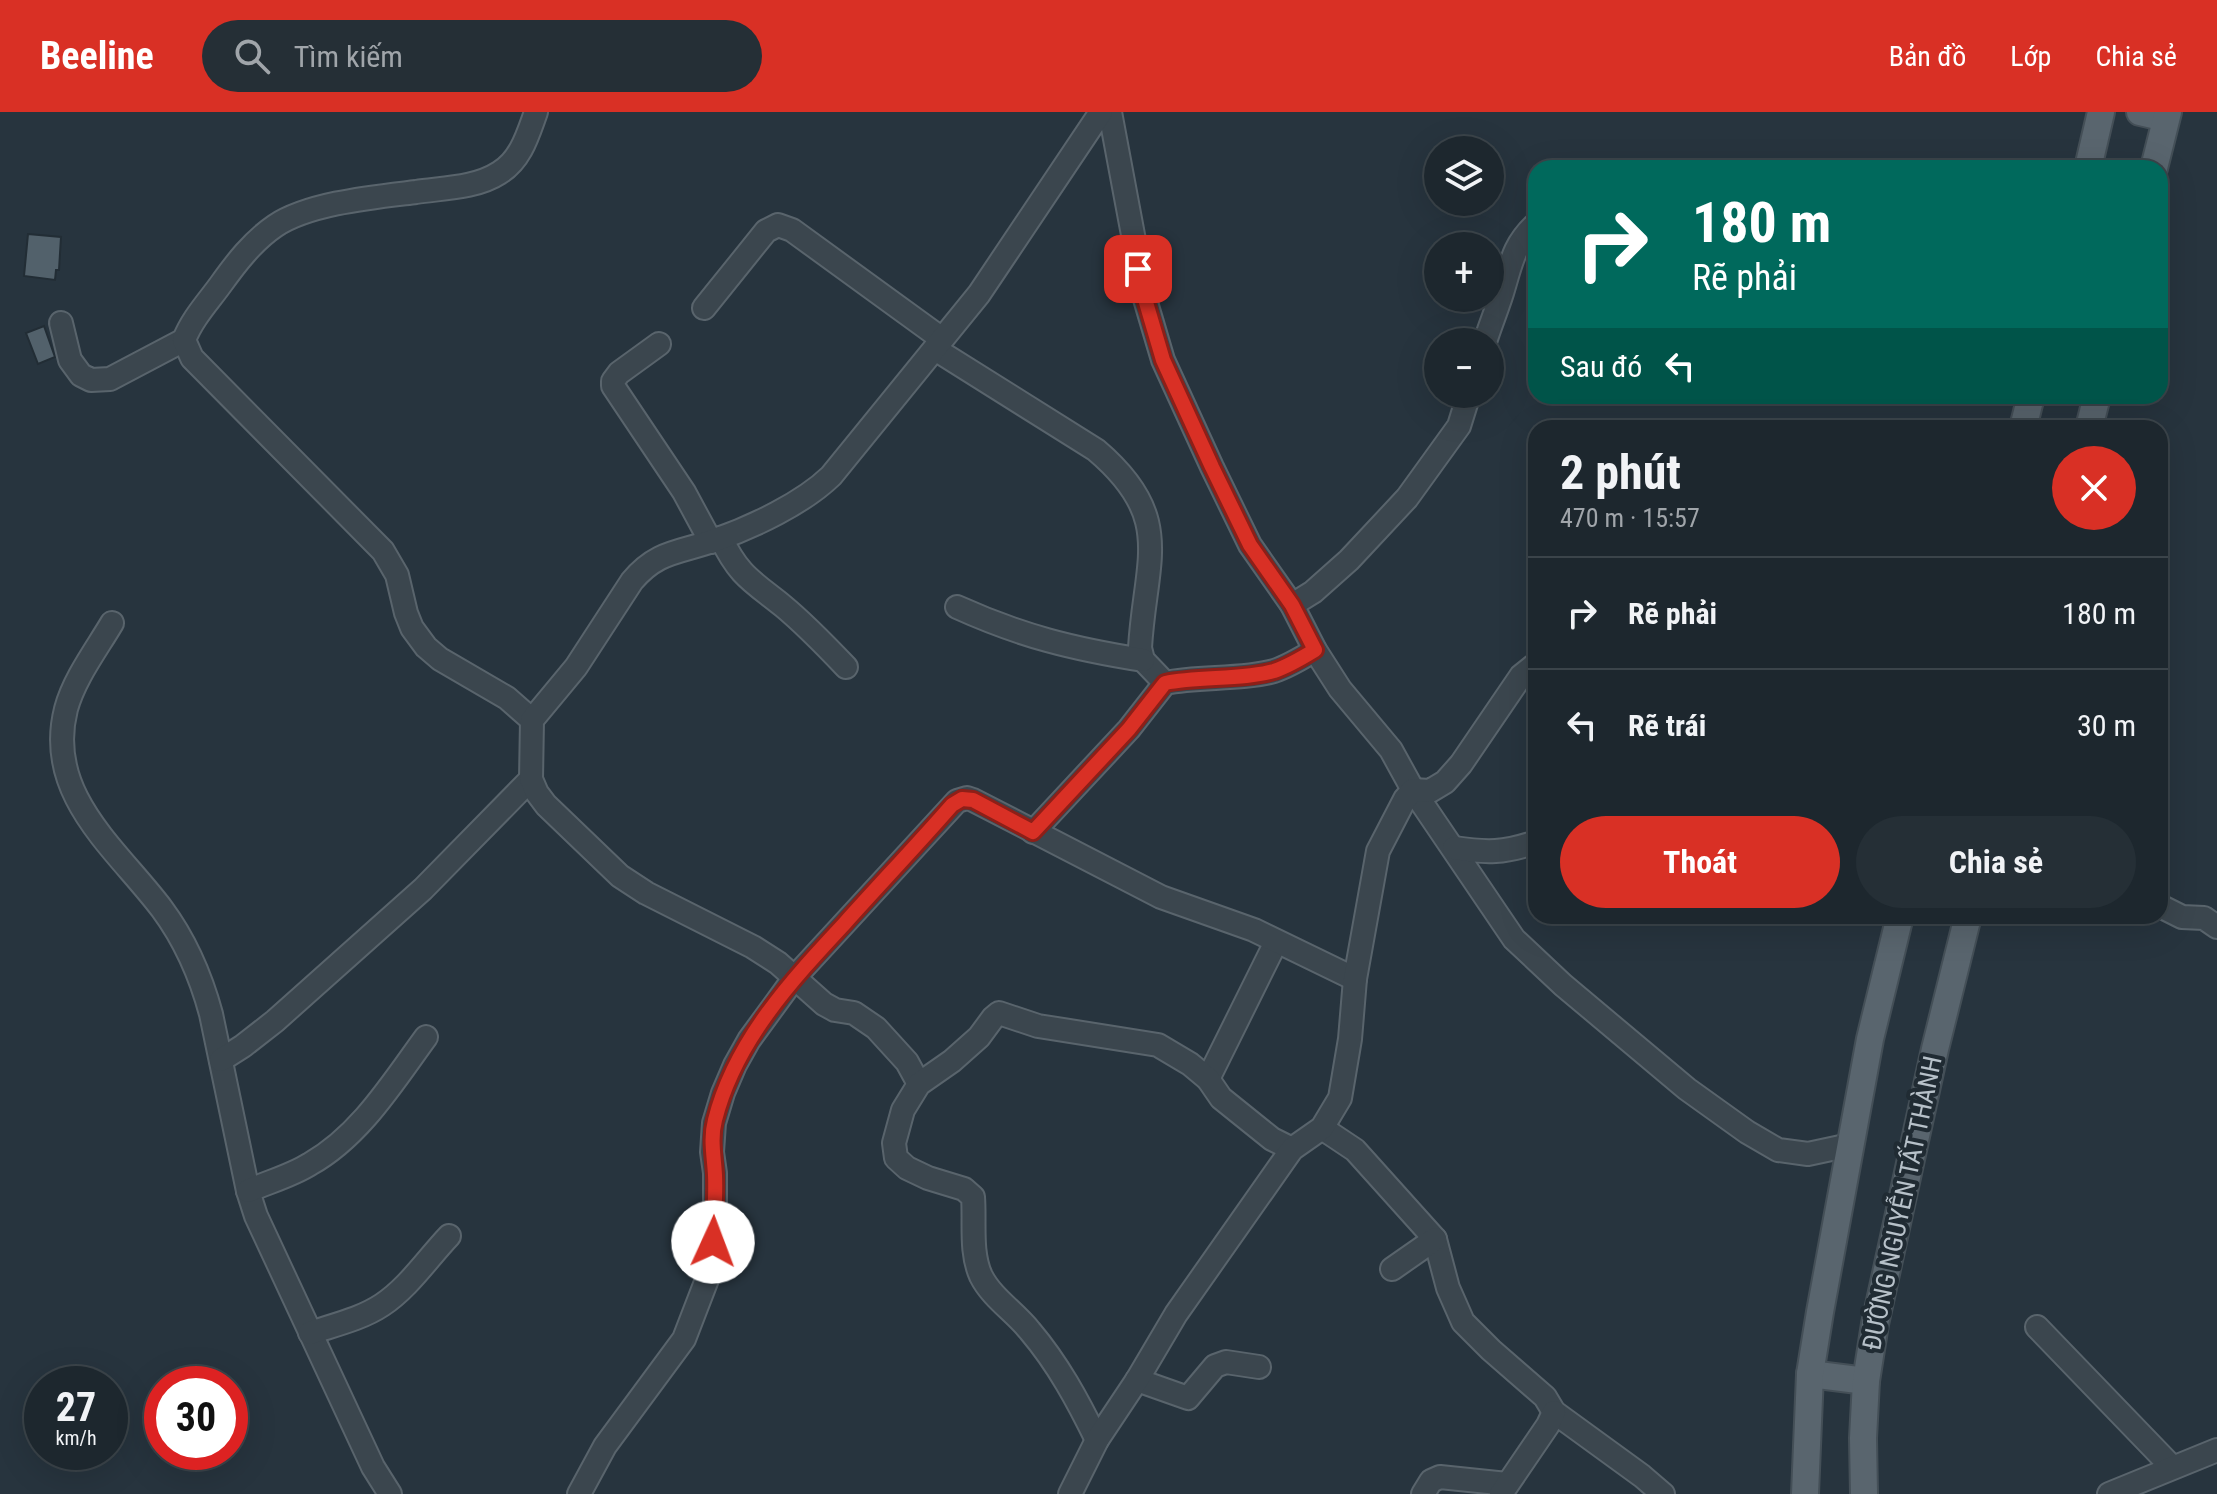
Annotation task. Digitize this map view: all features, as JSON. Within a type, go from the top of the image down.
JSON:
[{"type":"main road","points":[[2090,160],[2101,112]]},
{"type":"main road","points":[[2140,112],[2167,115],[2156,160]]},
{"type":"main road","points":[[1805,1494],[1810,1374],[1870,1039],[1898,924]]},
{"type":"main road","name":"ĐƯỜNG NGUYỄN TẤT THÀNH","points":[[1864,1494],[1866,1381],[1875,1324],[1935,1049],[1966,924]]},
{"type":"main road","points":[[1810,1374],[1866,1381]]},
{"type":"street","points":[[61,323],[70,360],[81,375],[91,380],[110,379],[184,340],[193,322],[233,268],[275,226],[301,213],[320,208],[491,178],[511,164],[520,152],[536,112]]},
{"type":"street","points":[[919,1084],[907,1062],[876,1028],[854,1013],[835,1010],[824,1004],[795,977],[753,947],[646,893],[620,876],[537,793],[531,779],[532,720],[576,667],[632,581],[655,559],[716,540],[789,506],[831,476],[1001,263],[1101,112]]},
{"type":"street","points":[[1110,112],[1132,239],[1163,360],[1250,545],[1292,605],[1340,689],[1391,750],[1413,790],[1514,939],[1563,985],[1687,1089],[1747,1132],[1778,1150],[1808,1154],[1850,1145]]},
{"type":"street","points":[[704,308],[766,231],[778,225],[792,230],[939,344],[1096,450],[1116,467],[1143,507],[1151,555],[1140,648],[1143,660],[1165,683]]},
{"type":"street","points":[[1490,328],[1512,257],[1528,231]]},
{"type":"street","points":[[184,340],[192,358],[383,551],[397,575],[412,628],[426,647],[440,659],[507,698],[532,720]]},
{"type":"street","points":[[659,344],[619,373],[613,386],[716,540],[743,575],[822,641],[846,667]]},
{"type":"street","points":[[1292,605],[1313,592],[1349,560],[1407,498],[1459,426],[1465,408]]},
{"type":"street","points":[[957,607],[1043,640],[1143,660]]},
{"type":"street","points":[[112,623],[67,705],[61,738],[69,782],[95,828],[157,902],[189,953],[204,990],[248,1191],[265,1240],[373,1467],[390,1494]]},
{"type":"street","points":[[1033,832],[1129,729],[1165,683],[1272,671],[1296,662],[1315,650]]},
{"type":"street","points":[[1413,790],[1430,791],[1445,782],[1528,670]]},
{"type":"street","points":[[221,1060],[275,1021],[423,889],[531,779]]},
{"type":"street","points":[[1070,1494],[1097,1440],[1176,1314],[1292,1149],[1322,1128],[1340,1098],[1350,1039],[1355,979],[1378,851],[1405,799],[1413,790]]},
{"type":"street","points":[[579,1494],[605,1446],[684,1339],[711,1269],[714,1123],[735,1065],[749,1040],[795,977],[957,801],[973,800],[1161,897],[1234,922],[1355,979]]},
{"type":"street","points":[[1454,848],[1510,851],[1528,845]]},
{"type":"street","points":[[2168,910],[2182,917],[2204,918],[2217,927]]},
{"type":"street","points":[[1208,1079],[1276,942]]},
{"type":"street","points":[[1097,1440],[1049,1353],[982,1278],[975,1260],[973,1197],[964,1189],[907,1168],[896,1158],[894,1143],[903,1110],[919,1084],[952,1061],[979,1037],[999,1013],[1038,1026],[1158,1045],[1190,1064],[1208,1079],[1221,1098],[1272,1139],[1292,1149]]},
{"type":"street","points":[[248,1191],[307,1166],[339,1143],[377,1103],[426,1037]]},
{"type":"street","points":[[1322,1128],[1355,1150],[1435,1239],[1448,1288],[1463,1322],[1545,1397],[1554,1412],[1663,1494]]},
{"type":"street","points":[[310,1333],[380,1306],[449,1236]]},
{"type":"street","points":[[1392,1269],[1435,1239]]},
{"type":"street","points":[[2037,1327],[2172,1467]]},
{"type":"street","points":[[1137,1380],[1188,1398],[1215,1366],[1226,1362],[1259,1367]]},
{"type":"street","points":[[1423,1494],[1431,1481],[1440,1477],[1504,1489],[1554,1412]]},
{"type":"street","points":[[2109,1494],[2217,1450]]},
{"type":"building","points":[[28,234],[61,237],[59,270],[56,270],[55,280],[24,276]]},
{"type":"building","points":[[44,326],[55,357],[38,364],[26,333]]},
{"type":"route","points":[[713,1242],[714,1123],[735,1065],[749,1040],[795,977],[952,805],[967,798],[1033,832],[1129,729],[1165,683],[1272,671],[1296,662],[1315,650],[1292,605],[1250,545],[1212,467],[1163,360],[1138,269]]}]
